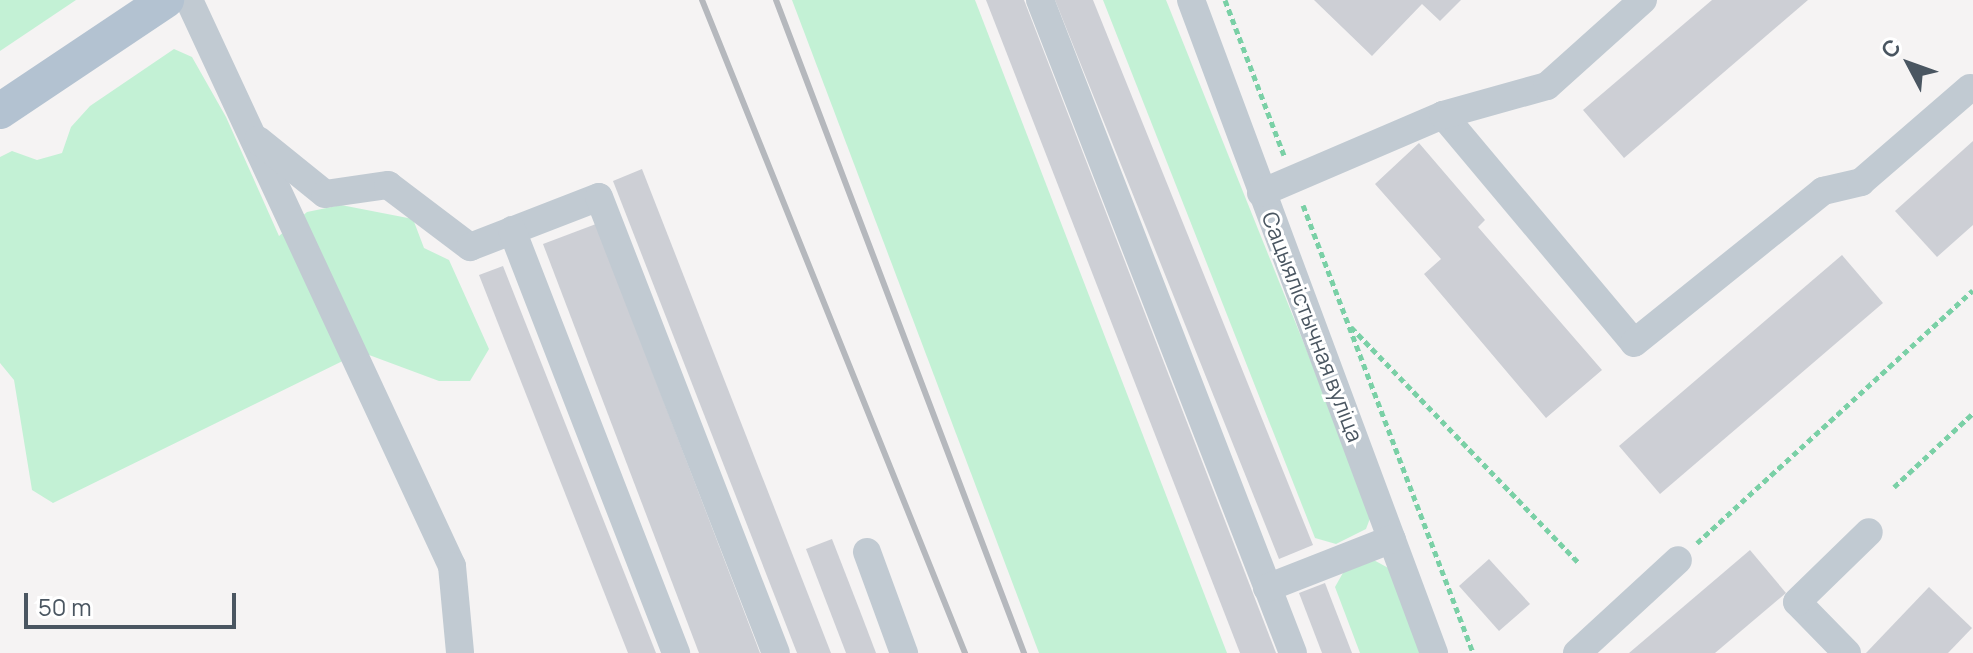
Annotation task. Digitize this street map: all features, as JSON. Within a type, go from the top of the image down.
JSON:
[{"type":"main road","points":[[0,111],[166,0]]},
{"type":"street","points":[[189,0],[258,140],[452,566],[460,653]]},
{"type":"street","points":[[1040,0],[1293,653]]},
{"type":"street","name":"Сацыялістычная вуліца","points":[[1191,0],[1434,653]]},
{"type":"street","points":[[1261,193],[1443,115],[1547,86],[1643,0]]},
{"type":"street","points":[[1443,115],[1634,343],[1823,191],[1861,182],[1970,88]]},
{"type":"street","points":[[258,140],[325,194],[388,185],[470,247],[599,197],[776,653]]},
{"type":"street","points":[[512,230],[676,653]]},
{"type":"street","points":[[1847,653],[1797,602],[1869,532]]},
{"type":"street","points":[[1267,588],[1392,539]]},
{"type":"street","points":[[867,552],[904,653]]},
{"type":"street","points":[[1577,653],[1678,560]]},
{"type":"path","points":[[1225,0],[1473,653]]},
{"type":"path","points":[[1678,560],[1973,290]]},
{"type":"path","points":[[1347,323],[1578,562]]},
{"type":"path","points":[[1894,487],[1973,413]]},
{"type":"green space","points":[[0,0],[76,0],[0,51]]},
{"type":"green space","points":[[792,0],[975,0],[1227,653],[1039,653]]},
{"type":"green space","points":[[1103,0],[1166,0],[1372,513],[1366,529],[1336,544],[1315,538]]},
{"type":"green space","points":[[174,49],[192,57],[226,117],[279,236],[307,212],[341,205],[413,219],[424,248],[449,260],[489,349],[470,381],[439,381],[361,352],[53,503],[32,490],[14,380],[0,363],[0,157],[12,151],[37,160],[62,153],[71,127],[90,106]]},
{"type":"green space","points":[[1370,558],[1392,570],[1423,653],[1360,653],[1335,587],[1344,571]]},
{"type":"building","points":[[986,0],[1024,0],[1276,653],[1240,653]]},
{"type":"building","points":[[1055,0],[1093,0],[1313,545],[1279,559]]},
{"type":"building","points":[[1314,0],[1461,0],[1440,21],[1422,4],[1372,56]]},
{"type":"building","points":[[1712,0],[1808,0],[1624,158],[1583,110]]},
{"type":"building","points":[[1973,141],[1973,225],[1937,257],[1895,211]]},
{"type":"building","points":[[1419,143],[1485,220],[1478,227],[1602,370],[1546,418],[1424,274],[1441,259],[1375,184]]},
{"type":"building","points":[[642,169],[831,653],[797,653],[613,181]]},
{"type":"building","points":[[596,224],[760,653],[699,653],[543,244]]},
{"type":"building","points":[[1842,255],[1883,303],[1660,494],[1619,446]]},
{"type":"building","points":[[503,266],[656,653],[628,653],[479,275]]},
{"type":"building","points":[[832,539],[876,653],[846,653],[806,549]]},
{"type":"building","points":[[1750,550],[1786,593],[1715,653],[1629,653]]},
{"type":"building","points":[[1489,559],[1530,604],[1499,631],[1459,586]]},
{"type":"building","points":[[1325,583],[1352,653],[1322,653],[1299,593]]},
{"type":"building","points":[[1929,587],[1972,628],[1948,653],[1866,653]]},
{"type":"railway","points":[[702,0],[965,653]]},
{"type":"railway","points":[[776,0],[1024,653]]}]
